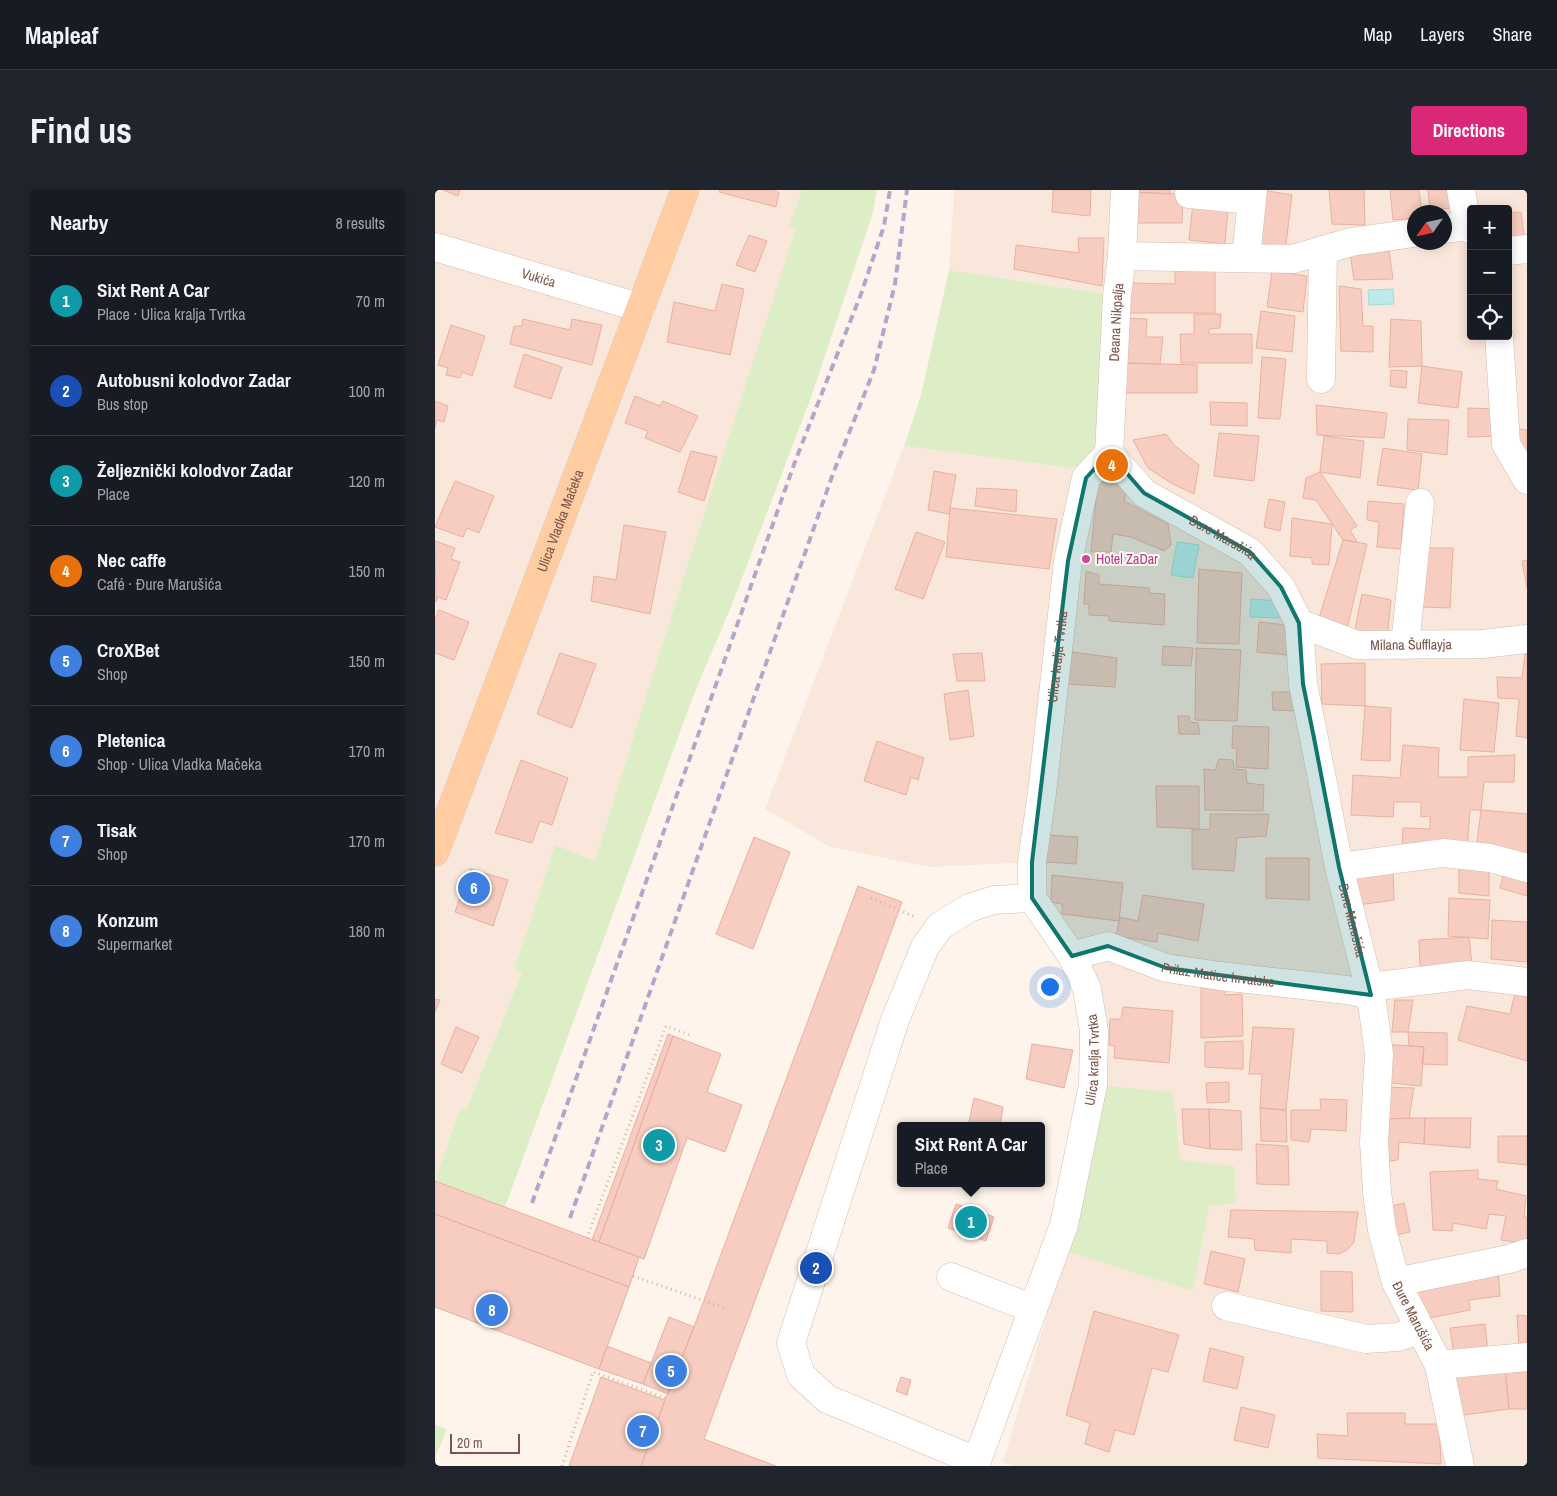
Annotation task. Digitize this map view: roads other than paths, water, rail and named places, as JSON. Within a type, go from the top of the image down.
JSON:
[{"type":"main road","name":"Ulica Vladka Mačeka","points":[[435,852],[685,190]]},
{"type":"street","name":"Deana Nikpalja","points":[[1109,453],[1117,296],[1122,256],[1125,190]]},
{"type":"street","points":[[1461,190],[1461,228]]},
{"type":"street","points":[[1189,194],[1252,195],[1246,258]]},
{"type":"street","points":[[1122,256],[1293,259],[1351,242],[1407,234]]},
{"type":"street","name":"Vukića","points":[[435,247],[641,308]]},
{"type":"street","points":[[1512,251],[1527,249]]},
{"type":"street","points":[[1321,379],[1323,250]]},
{"type":"street","points":[[1499,340],[1507,444],[1527,480]]},
{"type":"street","name":"Đure Marušića","points":[[1109,453],[1145,493],[1250,552],[1281,587],[1299,623],[1303,684],[1339,866],[1370,991],[1379,1054],[1374,1142],[1377,1192],[1382,1230],[1396,1282],[1439,1365],[1444,1381],[1460,1466]]},
{"type":"street","name":"Ulica kralja Tvrtka","points":[[976,1464],[1064,1225],[1093,1085],[1094,1031],[1087,988],[1072,956],[1032,898],[1033,862],[1068,561],[1086,478],[1109,453]]},
{"type":"street","points":[[1405,645],[1419,503]]},
{"type":"street","name":"Milana Šufflayja","points":[[1299,623],[1357,645],[1482,644],[1527,639]]},
{"type":"street","points":[[1339,866],[1443,853],[1490,858],[1527,868]]},
{"type":"street","points":[[976,1464],[827,1399],[801,1375],[791,1343],[895,1020],[925,947],[940,926],[969,908],[994,900],[1032,898]]},
{"type":"street","name":"Prilaz Matice hrvatske","points":[[1072,956],[1108,946],[1166,968],[1347,990],[1370,991],[1468,975],[1527,982]]},
{"type":"street","points":[[1396,1282],[1509,1259],[1527,1253]]},
{"type":"street","points":[[951,1277],[1033,1309]]},
{"type":"street","points":[[1225,1306],[1367,1340],[1398,1338],[1421,1329]]},
{"type":"street","points":[[1439,1365],[1527,1357]]},
{"type":"water","points":[[1393,289],[1394,304],[1369,305],[1368,290]]},
{"type":"water","points":[[1177,542],[1199,545],[1193,578],[1171,575]]},
{"type":"water","points":[[1251,599],[1281,601],[1281,618],[1250,617]]},
{"type":"railway","points":[[532,1203],[796,459],[861,294],[884,226],[890,190]]},
{"type":"railway","points":[[570,1218],[834,471],[874,370],[895,284],[907,190]]},
{"type":"place","name":"Nec caffe","points":[[1112,465]]},
{"type":"place","name":"Hotel ZaDar","points":[[1086,559]]},
{"type":"place","name":"Pletenica","points":[[474,888]]},
{"type":"place","name":"Željeznički kolodvor Zadar","points":[[659,1145]]},
{"type":"place","name":"Sixt Rent A Car","points":[[971,1222]]},
{"type":"place","name":"Autobusni kolodvor Zadar","points":[[816,1268]]},
{"type":"place","name":"Konzum","points":[[492,1310]]},
{"type":"place","name":"CroXBet","points":[[671,1371]]},
{"type":"place","name":"Tisak","points":[[643,1431]]}]
